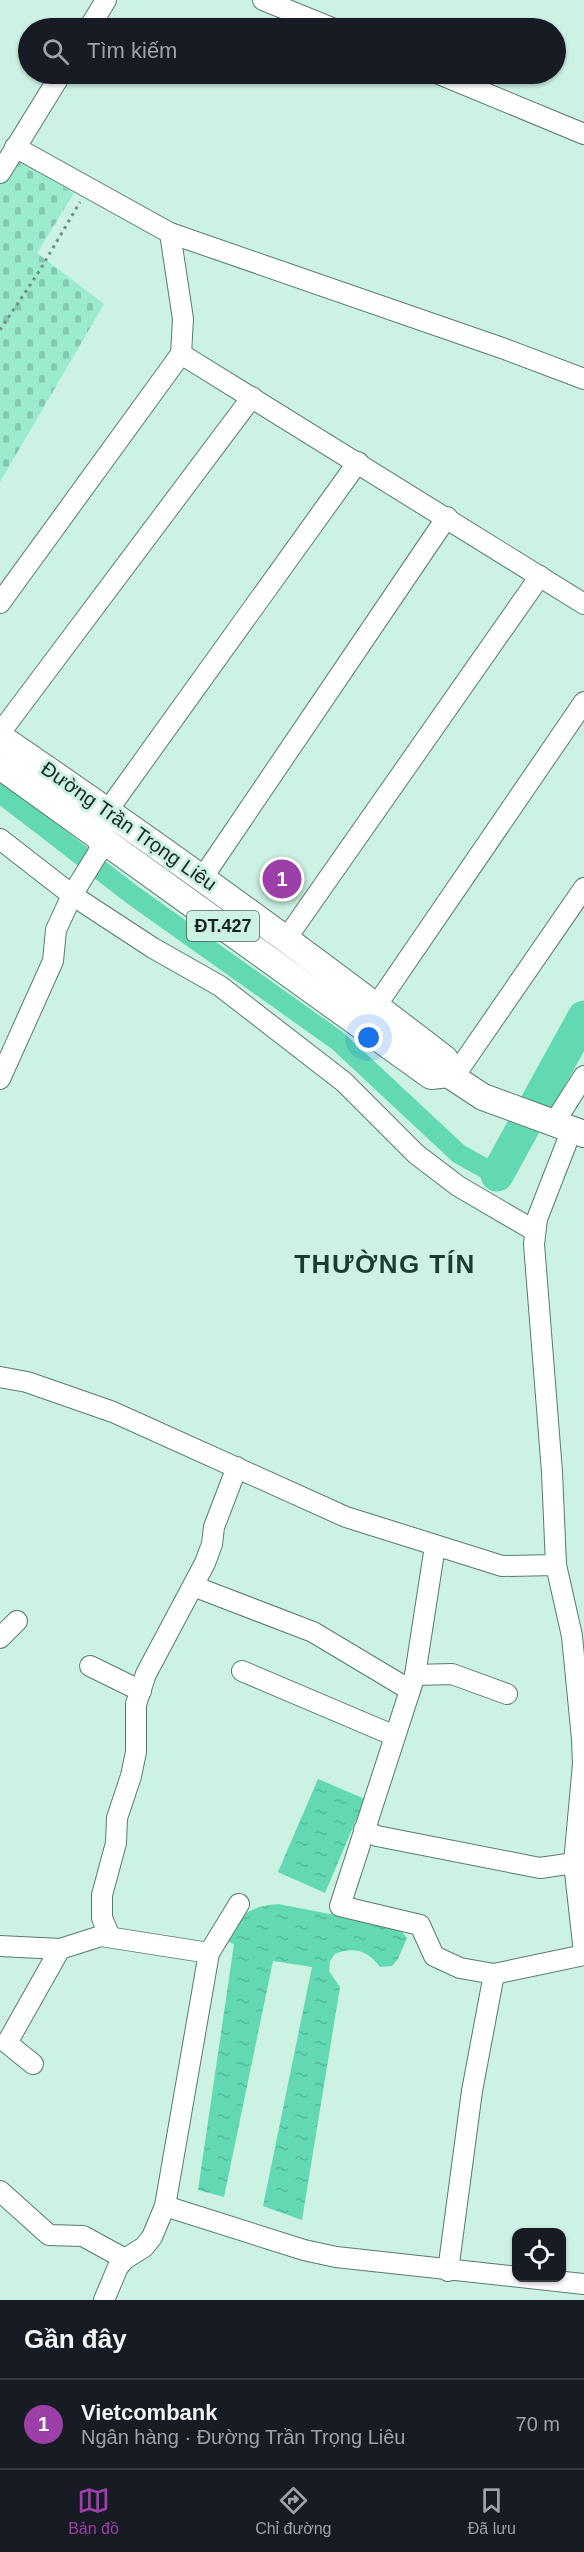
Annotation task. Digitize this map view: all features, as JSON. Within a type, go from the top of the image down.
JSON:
[{"type":"main road","name":"Đường Trần Trọng Liêu","points":[[0,735],[203,877],[376,1006],[445,1059],[450,1076]]},
{"type":"main road","name":"Đường Trần Trọng Liêu","points":[[0,766],[100,846],[431,1076],[450,1076],[483,1097],[570,1129]]},
{"type":"street","points":[[95,18],[106,0]]},
{"type":"street","points":[[263,0],[307,18]]},
{"type":"street","points":[[0,173],[55,84]]},
{"type":"street","points":[[462,84],[584,134]]},
{"type":"street","points":[[15,147],[170,233],[502,348],[584,380]]},
{"type":"street","points":[[0,603],[182,354],[183,320],[170,233]]},
{"type":"street","points":[[182,354],[584,604]]},
{"type":"street","points":[[0,735],[252,397]]},
{"type":"street","points":[[0,1078],[52,961],[56,930],[100,846],[108,810],[358,462]]},
{"type":"street","points":[[203,877],[447,517]]},
{"type":"street","points":[[286,939],[540,576]]},
{"type":"street","points":[[376,1006],[584,702]]},
{"type":"street","points":[[0,839],[153,948],[202,974],[344,1082],[416,1154],[458,1186],[535,1231]]},
{"type":"street","points":[[450,1076],[584,888]]},
{"type":"street","points":[[435,1546],[412,1683],[340,1906],[420,1925],[434,1956],[460,1968],[494,1974],[584,1954],[574,1863],[583,1764],[582,1739],[572,1636],[556,1565],[552,1472],[535,1231],[570,1129],[584,1076]]},
{"type":"street","points":[[0,1377],[27,1382],[113,1412],[346,1517],[502,1566],[556,1565]]},
{"type":"street","points":[[110,1937],[102,1918],[102,1895],[116,1843],[117,1818],[131,1776],[136,1752],[135,1718],[141,1691],[146,1674],[193,1586],[212,1544],[214,1527],[237,1467]]},
{"type":"street","points":[[193,1586],[313,1632],[412,1683],[452,1674],[507,1694]]},
{"type":"street","points":[[0,1638],[17,1621]]},
{"type":"street","points":[[90,1666],[141,1691]]},
{"type":"street","points":[[242,1671],[395,1736]]},
{"type":"street","points":[[364,1830],[377,1836],[540,1868],[574,1863]]},
{"type":"street","points":[[104,2300],[111,2280],[125,2259],[144,2247],[152,2237],[165,2206],[209,1953],[239,1904]]},
{"type":"street","points":[[0,1946],[60,1949],[101,1936],[209,1953]]},
{"type":"street","points":[[33,2064],[7,2043],[60,1949]]},
{"type":"street","points":[[448,2271],[472,2091],[494,1974]]},
{"type":"street","points":[[0,2192],[49,2235],[83,2236],[125,2259]]},
{"type":"street","points":[[165,2206],[304,2250],[336,2257],[584,2284]]},
{"type":"path","points":[[0,330],[40,270],[88,188]]},
{"type":"green space","points":[[13,157],[74,193],[37,253],[104,304],[0,482],[0,179]]},
{"type":"water","points":[[318,1779],[365,1799],[325,1893],[278,1872]]},
{"type":"water","points":[[278,1904],[398,1927],[407,1938],[398,1959],[392,1966],[380,1967],[371,1957],[354,1950],[335,1954],[330,1961],[329,1971],[340,1987],[302,2220],[263,2206],[312,1967],[273,1961],[224,2197],[198,2190],[234,1944],[225,1941],[245,1914],[267,1905]]},
{"type":"waterway","points":[[0,793],[134,896],[338,1041],[459,1154],[497,1175]]},
{"type":"waterway","points":[[497,1175],[584,1017]]},
{"type":"place","name":"Vietcombank","points":[[282,879]]},
{"type":"district","name":"THƯỜNG TÍN","points":[[385,1264]]}]
